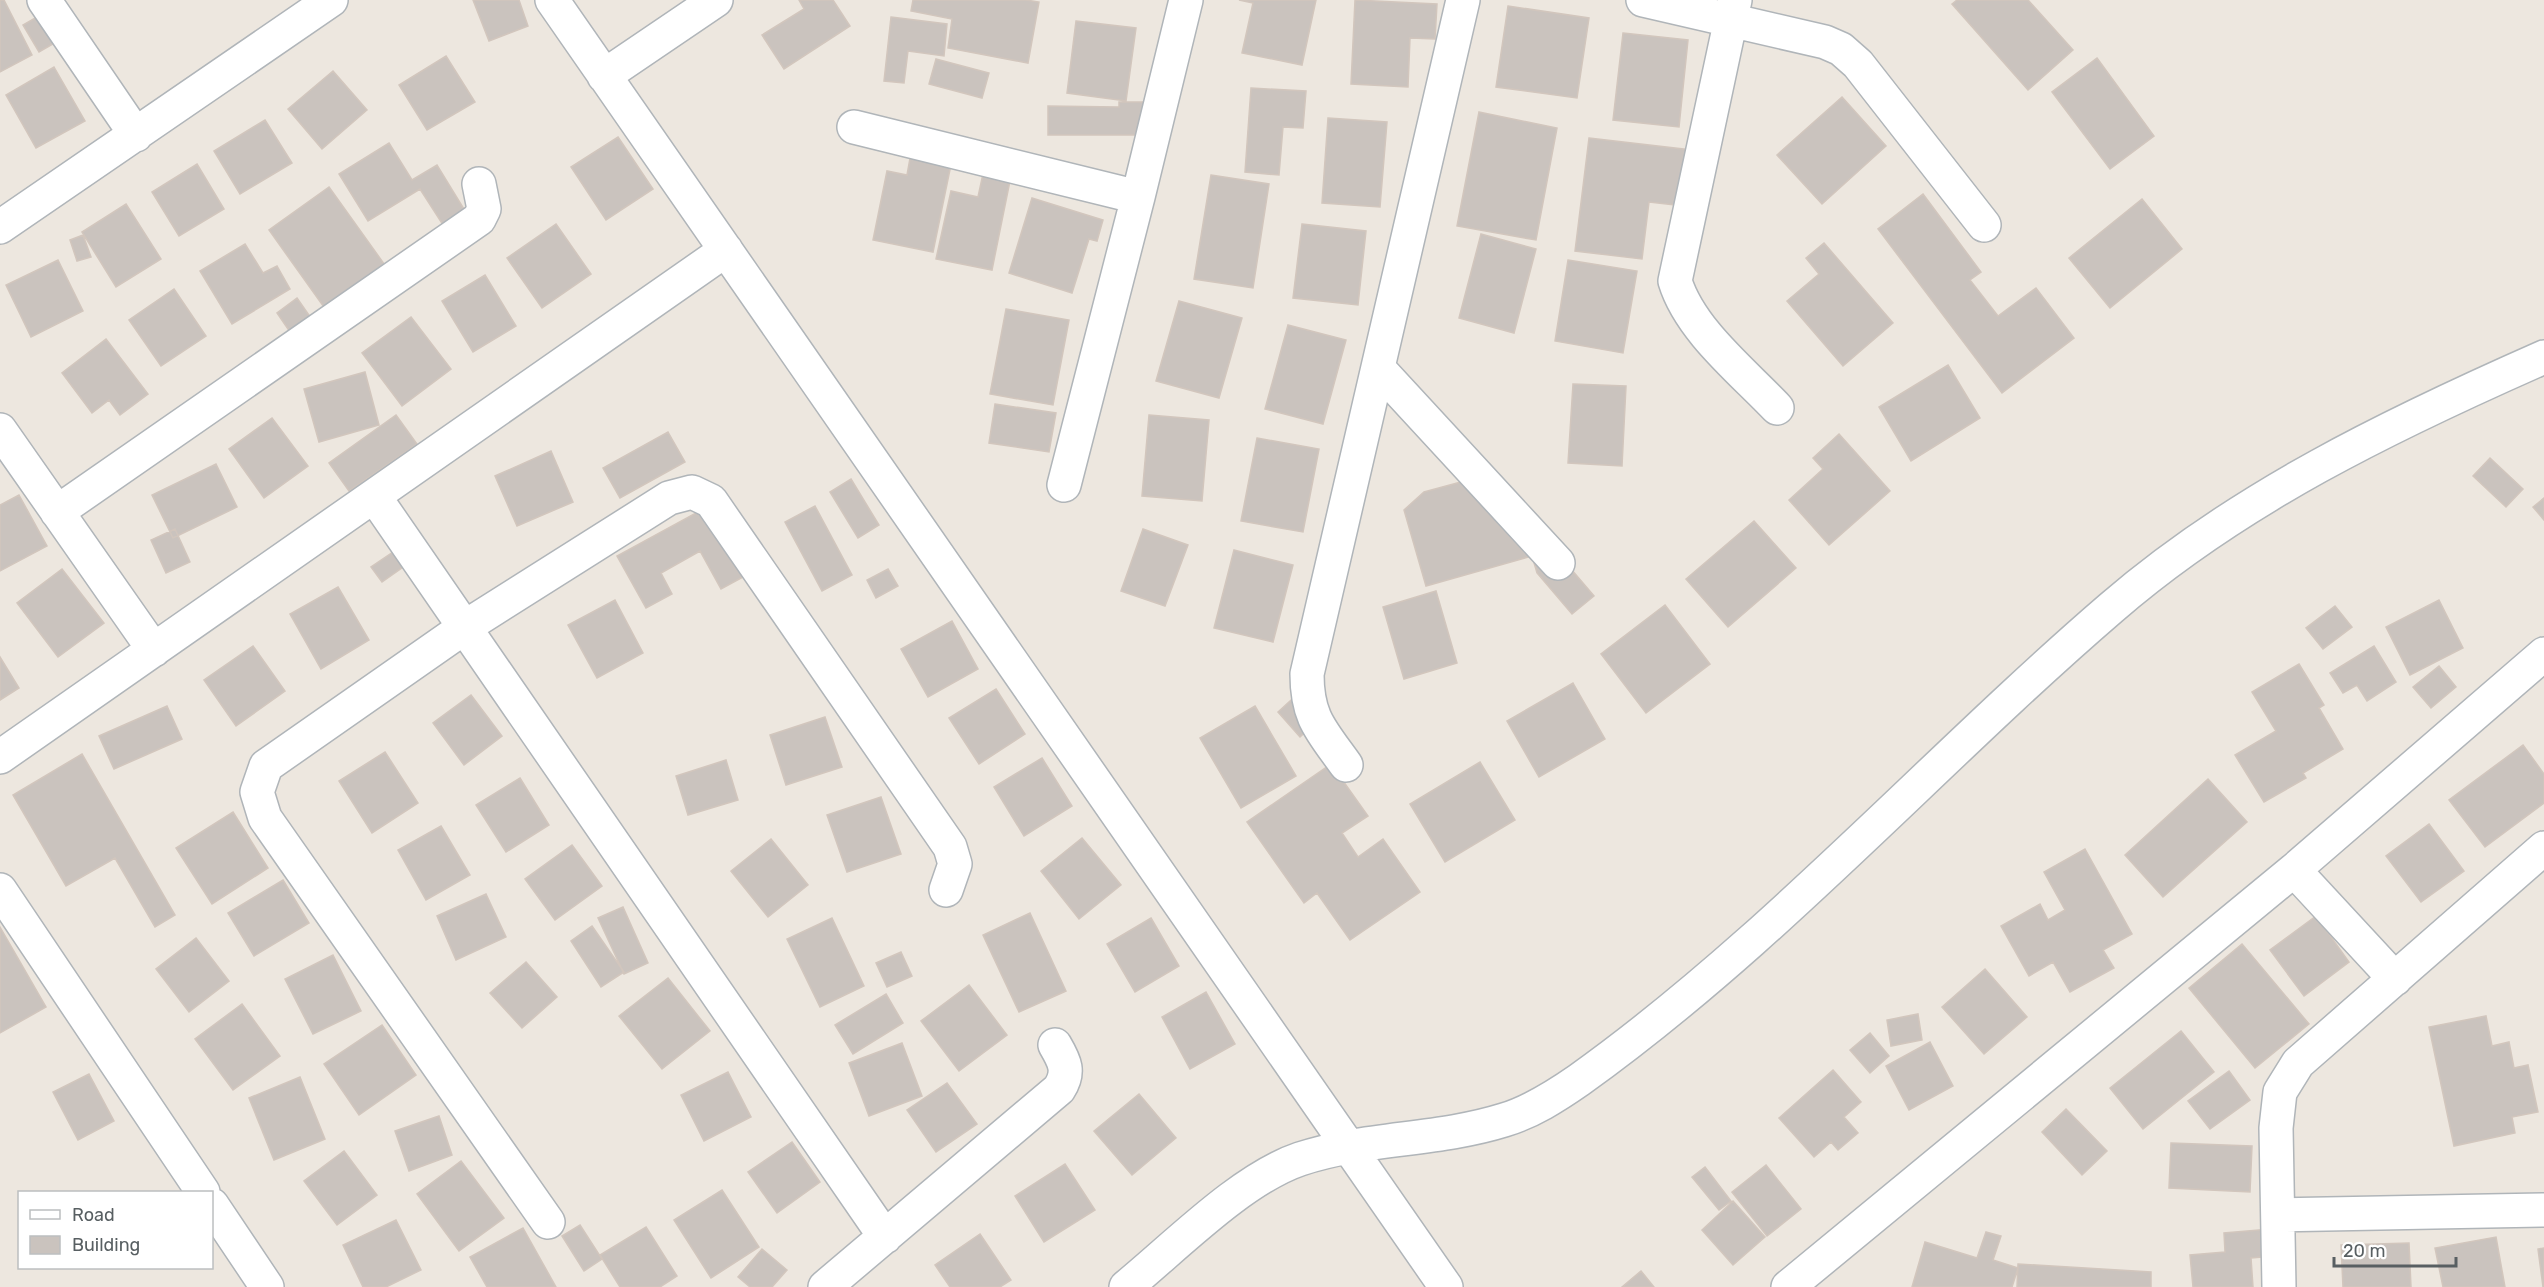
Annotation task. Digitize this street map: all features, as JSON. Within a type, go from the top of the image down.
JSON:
[{"type":"street","points":[[44,0],[136,135]]},
{"type":"street","points":[[0,227],[331,0]]},
{"type":"street","points":[[552,0],[1446,1287]]},
{"type":"street","points":[[604,76],[716,0]]},
{"type":"street","points":[[1064,485],[1186,0]]},
{"type":"street","points":[[1346,765],[1319,727],[1307,701],[1306,674],[1463,0]]},
{"type":"street","points":[[1643,0],[1733,10],[1841,49],[1858,64],[1984,225]]},
{"type":"street","points":[[1733,10],[1675,281],[1681,301],[1692,319],[1777,408]]},
{"type":"street","points":[[854,127],[1138,197]]},
{"type":"street","points":[[57,512],[479,219],[484,208],[479,184]]},
{"type":"street","points":[[0,757],[726,250]]},
{"type":"street","points":[[1126,1287],[1257,1178],[1296,1160],[1346,1146],[1428,1136],[1502,1121],[1539,1106],[1581,1079],[1717,971],[2112,606],[2196,542],[2347,449],[2446,400],[2544,357]]},
{"type":"street","points":[[1378,368],[1558,563]]},
{"type":"street","points":[[0,430],[154,650]]},
{"type":"street","points":[[548,1222],[265,818],[256,792],[266,766],[465,627],[669,498],[692,492],[711,501],[950,847],[955,864],[946,890]]},
{"type":"street","points":[[374,496],[885,1237]]},
{"type":"street","points":[[1788,1287],[2294,870],[2544,654]]},
{"type":"street","points":[[2279,1287],[2276,1128],[2280,1092],[2298,1063],[2544,848]]},
{"type":"street","points":[[2294,870],[2395,979]]},
{"type":"street","points":[[0,890],[202,1191]]},
{"type":"street","points":[[825,1287],[1059,1089],[1067,1077],[1066,1063],[1055,1045]]},
{"type":"street","points":[[213,1206],[267,1287]]},
{"type":"street","points":[[2278,1215],[2544,1209]]},
{"type":"building","points":[[0,0],[4,0],[32,55],[0,72]]},
{"type":"building","points":[[473,0],[519,0],[528,26],[489,41]]},
{"type":"building","points":[[799,0],[833,0],[850,26],[784,69],[762,35],[804,9]]},
{"type":"building","points":[[913,0],[1039,2],[1028,63],[948,48],[952,19],[911,11]]},
{"type":"building","points":[[1239,0],[1316,0],[1302,65],[1242,53],[1253,3]]},
{"type":"building","points":[[1355,0],[1437,4],[1435,39],[1410,38],[1408,87],[1351,84]]},
{"type":"building","points":[[1957,0],[2028,0],[2073,50],[2028,90],[1952,4]]},
{"type":"building","points":[[1508,6],[1589,18],[1577,98],[1496,87]]},
{"type":"building","points":[[49,10],[65,37],[39,52],[23,25]]},
{"type":"building","points":[[891,17],[947,24],[944,56],[908,51],[904,83],[884,81]]},
{"type":"building","points":[[1076,21],[1136,28],[1126,101],[1067,93]]},
{"type":"building","points":[[1623,33],[1688,40],[1679,127],[1613,120]]},
{"type":"building","points":[[446,56],[475,102],[427,130],[399,85]]},
{"type":"building","points":[[2097,58],[2154,136],[2110,169],[2052,92]]},
{"type":"building","points":[[936,59],[989,73],[982,98],[929,84]]},
{"type":"building","points":[[54,67],[85,121],[36,148],[6,95]]},
{"type":"building","points":[[333,71],[367,110],[322,149],[288,109]]},
{"type":"building","points":[[1251,88],[1306,91],[1303,128],[1283,127],[1279,175],[1245,172]]},
{"type":"building","points":[[1842,97],[1886,146],[1822,204],[1777,155]]},
{"type":"building","points":[[1119,102],[1151,102],[1151,135],[1048,135],[1048,106],[1119,107]]},
{"type":"building","points":[[1479,112],[1557,128],[1536,240],[1457,226]]},
{"type":"building","points":[[1328,118],[1387,122],[1380,207],[1322,203]]},
{"type":"building","points":[[265,120],[292,163],[240,194],[214,151]]},
{"type":"building","points":[[618,137],[653,189],[606,220],[571,167]]},
{"type":"building","points":[[1589,138],[1709,152],[1701,208],[1649,202],[1642,259],[1575,251]]},
{"type":"building","points":[[913,142],[954,150],[933,252],[873,240],[887,171],[907,175]]},
{"type":"building","points":[[389,143],[412,180],[437,165],[467,214],[445,228],[420,189],[368,221],[339,174]]},
{"type":"building","points":[[986,160],[1013,166],[992,270],[936,259],[951,191],[978,197]]},
{"type":"building","points":[[197,164],[224,209],[179,236],[152,192]]},
{"type":"building","points":[[1211,175],[1269,184],[1253,288],[1194,279]]},
{"type":"building","points":[[329,187],[387,268],[326,310],[269,230]]},
{"type":"building","points":[[1923,194],[1981,272],[1970,280],[1998,316],[2036,288],[2074,338],[2002,393],[1878,229]]},
{"type":"building","points":[[1032,198],[1103,220],[1097,241],[1089,239],[1072,293],[1009,273]]},
{"type":"building","points":[[2142,199],[2182,249],[2110,308],[2069,258]]},
{"type":"building","points":[[126,204],[161,259],[116,287],[82,232]]},
{"type":"building","points":[[556,224],[591,274],[542,308],[507,258]]},
{"type":"building","points":[[1302,224],[1366,231],[1358,305],[1293,298]]},
{"type":"building","points":[[1481,234],[1536,249],[1514,333],[1459,318]]},
{"type":"building","points":[[83,235],[91,257],[77,261],[70,240]]},
{"type":"building","points":[[1824,243],[1893,323],[1843,366],[1787,301],[1819,274],[1806,258]]},
{"type":"building","points":[[245,244],[263,273],[277,266],[290,289],[232,324],[200,271]]},
{"type":"building","points":[[58,260],[83,311],[31,337],[6,285]]},
{"type":"building","points":[[1568,260],[1637,271],[1623,353],[1555,341]]},
{"type":"building","points":[[485,275],[516,326],[473,352],[442,301]]},
{"type":"building","points":[[174,289],[206,336],[161,366],[129,320]]},
{"type":"building","points":[[297,298],[311,318],[290,332],[277,313]]},
{"type":"building","points":[[1179,301],[1242,318],[1219,398],[1156,381]]},
{"type":"building","points":[[1006,309],[1069,320],[1053,405],[990,394]]},
{"type":"building","points":[[411,317],[451,369],[402,406],[362,353]]},
{"type":"building","points":[[1288,325],[1346,340],[1323,424],[1265,409]]},
{"type":"building","points":[[106,339],[148,394],[120,415],[109,400],[92,413],[62,373]]},
{"type":"building","points":[[1948,365],[1980,418],[1911,461],[1879,407]]},
{"type":"building","points":[[365,372],[379,425],[319,442],[304,389]]},
{"type":"building","points":[[1573,384],[1626,386],[1622,466],[1568,463]]},
{"type":"building","points":[[995,404],[1056,413],[1049,452],[989,443]]},
{"type":"building","points":[[396,415],[417,444],[349,491],[329,463]]},
{"type":"building","points":[[1149,415],[1209,420],[1202,501],[1142,496]]},
{"type":"building","points":[[272,418],[308,466],[264,498],[229,449]]},
{"type":"building","points":[[668,432],[685,462],[620,498],[603,468]]},
{"type":"building","points":[[1839,434],[1890,491],[1829,545],[1789,500],[1823,469],[1813,458]]},
{"type":"building","points":[[1257,438],[1319,449],[1303,532],[1241,521]]},
{"type":"building","points":[[551,451],[573,502],[517,526],[495,476]]},
{"type":"building","points":[[2490,458],[2523,489],[2506,507],[2473,476]]},
{"type":"building","points":[[216,464],[237,507],[173,538],[152,495]]},
{"type":"building","points":[[1490,474],[1594,596],[1572,614],[1537,573],[1532,556],[1426,586],[1404,510],[1424,492]]},
{"type":"building","points":[[851,479],[879,525],[858,538],[830,492]]},
{"type":"building","points":[[19,495],[47,546],[0,571],[0,505]]},
{"type":"building","points":[[2544,498],[2544,520],[2533,507]]},
{"type":"building","points":[[718,501],[756,570],[721,589],[700,551],[661,573],[672,594],[646,608],[617,556]]},
{"type":"building","points":[[815,506],[852,575],[822,591],[785,522]]},
{"type":"building","points":[[1754,521],[1796,568],[1728,627],[1686,579]]},
{"type":"building","points":[[175,529],[190,562],[166,573],[151,540]]},
{"type":"building","points":[[1143,529],[1188,545],[1165,606],[1121,591]]},
{"type":"building","points":[[396,550],[406,565],[382,582],[371,567]]},
{"type":"building","points":[[1234,550],[1293,565],[1273,642],[1214,628]]},
{"type":"building","points":[[62,569],[104,623],[58,657],[17,603]]},
{"type":"building","points":[[888,569],[898,586],[876,598],[867,580]]},
{"type":"building","points":[[338,587],[369,640],[321,669],[290,614]]},
{"type":"building","points":[[1436,591],[1457,663],[1404,679],[1383,607]]},
{"type":"building","points":[[615,600],[643,653],[597,678],[568,625]]},
{"type":"building","points":[[2439,600],[2463,648],[2410,675],[2386,627]]},
{"type":"building","points":[[1665,605],[1710,664],[1646,713],[1601,654]]},
{"type":"building","points":[[2335,606],[2352,627],[2323,649],[2306,628]]},
{"type":"building","points":[[952,621],[978,669],[928,697],[901,649]]},
{"type":"building","points":[[253,646],[285,691],[236,726],[204,680]]},
{"type":"building","points":[[2374,646],[2396,682],[2367,701],[2357,685],[2343,693],[2330,673]]},
{"type":"building","points":[[0,657],[19,688],[0,700]]},
{"type":"building","points":[[2299,664],[2324,705],[2319,708],[2343,749],[2303,773],[2306,778],[2264,802],[2235,755],[2276,731],[2252,692]]},
{"type":"building","points":[[2439,666],[2456,687],[2431,708],[2413,687]]},
{"type":"building","points":[[1573,683],[1605,739],[1539,777],[1507,721]]},
{"type":"building","points":[[996,689],[1025,734],[979,764],[949,718]]},
{"type":"building","points":[[1302,690],[1324,715],[1300,737],[1278,712]]},
{"type":"building","points":[[471,695],[502,736],[464,765],[433,723]]},
{"type":"building","points":[[167,706],[182,739],[114,769],[99,736]]},
{"type":"building","points":[[1255,706],[1296,776],[1241,808],[1200,738]]},
{"type":"building","points":[[825,717],[842,767],[786,785],[770,735]]},
{"type":"building","points":[[2523,745],[2544,774],[2544,803],[2485,847],[2449,800]]},
{"type":"building","points":[[385,752],[418,803],[372,833],[339,781]]},
{"type":"building","points":[[82,754],[175,915],[155,927],[115,858],[66,886],[13,795]]},
{"type":"building","points":[[1042,758],[1072,806],[1024,836],[994,787]]},
{"type":"building","points":[[726,760],[738,800],[688,815],[676,776]]},
{"type":"building","points":[[1480,762],[1515,820],[1445,862],[1410,804]]},
{"type":"building","points":[[1331,764],[1368,816],[1342,833],[1358,857],[1383,839],[1420,892],[1350,940],[1317,893],[1304,903],[1247,822]]},
{"type":"building","points":[[520,778],[549,825],[506,852],[476,805]]},
{"type":"building","points":[[2208,779],[2247,822],[2163,897],[2125,855]]},
{"type":"building","points":[[881,797],[901,854],[847,872],[827,815]]},
{"type":"building","points":[[233,812],[268,868],[212,904],[176,848]]},
{"type":"building","points":[[2429,824],[2464,871],[2421,902],[2386,856]]},
{"type":"building","points":[[441,826],[470,875],[426,900],[398,850]]},
{"type":"building","points":[[1082,838],[1121,885],[1079,919],[1041,871]]},
{"type":"building","points":[[771,839],[808,885],[768,917],[731,871]]},
{"type":"building","points":[[572,845],[602,886],[555,920],[525,879]]},
{"type":"building","points":[[2085,849],[2132,934],[2103,950],[2114,968],[2070,992],[2053,962],[2029,976],[2001,926],[2040,904],[2048,920],[2065,910],[2044,872]]},
{"type":"building","points":[[283,880],[309,923],[254,956],[228,913]]},
{"type":"building","points":[[486,894],[506,937],[456,960],[437,916]]},
{"type":"building","points":[[623,907],[648,963],[624,974],[598,918]]},
{"type":"building","points":[[1030,913],[1066,991],[1019,1012],[983,935]]},
{"type":"building","points":[[2316,916],[2349,962],[2304,996],[2270,950]]},
{"type":"building","points":[[832,918],[864,986],[820,1007],[787,939]]},
{"type":"building","points":[[1151,918],[1179,966],[1135,992],[1107,944]]},
{"type":"building","points":[[592,926],[624,972],[601,987],[571,941]]},
{"type":"building","points":[[0,927],[46,1007],[0,1033]]},
{"type":"building","points":[[196,938],[229,981],[189,1012],[156,969]]},
{"type":"building","points":[[2242,944],[2309,1024],[2255,1068],[2189,988]]},
{"type":"building","points":[[901,952],[912,976],[887,987],[876,963]]},
{"type":"building","points":[[333,955],[361,1011],[313,1034],[285,979]]},
{"type":"building","points":[[526,962],[557,997],[522,1028],[490,993]]},
{"type":"building","points":[[1985,969],[2027,1017],[1984,1054],[1942,1007]]},
{"type":"building","points":[[668,978],[710,1031],[662,1069],[619,1016]]},
{"type":"building","points":[[969,985],[1007,1035],[959,1071],[921,1021]]},
{"type":"building","points":[[1206,992],[1235,1044],[1190,1069],[1162,1017]]},
{"type":"building","points":[[886,994],[903,1023],[853,1054],[835,1025]]},
{"type":"building","points":[[242,1004],[280,1056],[233,1090],[195,1039]]},
{"type":"building","points":[[1918,1014],[1922,1040],[1891,1046],[1887,1020]]},
{"type":"building","points":[[2486,1016],[2492,1046],[2509,1042],[2514,1068],[2528,1065],[2538,1112],[2512,1117],[2515,1133],[2454,1146],[2429,1027]]},
{"type":"building","points":[[382,1025],[416,1075],[359,1115],[324,1064]]},
{"type":"building","points":[[2181,1031],[2214,1072],[2143,1129],[2110,1088]]},
{"type":"building","points":[[1870,1033],[1889,1056],[1870,1073],[1850,1050]]},
{"type":"building","points":[[1930,1042],[1953,1086],[1909,1110],[1886,1066]]},
{"type":"building","points":[[902,1043],[922,1096],[869,1116],[849,1063]]},
{"type":"building","points":[[1833,1070],[1861,1102],[1844,1117],[1858,1133],[1838,1150],[1831,1142],[1814,1157],[1779,1118]]},
{"type":"building","points":[[2229,1071],[2250,1100],[2210,1129],[2188,1101]]},
{"type":"building","points":[[728,1072],[751,1117],[704,1141],[681,1095]]},
{"type":"building","points":[[89,1074],[114,1121],[78,1140],[53,1092]]},
{"type":"building","points":[[300,1077],[325,1139],[274,1160],[249,1098]]},
{"type":"building","points":[[947,1083],[977,1124],[936,1152],[907,1110]]},
{"type":"building","points":[[1139,1094],[1176,1138],[1132,1175],[1094,1131]]},
{"type":"building","points":[[2066,1109],[2107,1151],[2082,1175],[2042,1132]]},
{"type":"building","points":[[439,1116],[452,1155],[409,1171],[395,1131]]},
{"type":"building","points":[[792,1142],[820,1182],[777,1213],[748,1172]]},
{"type":"building","points":[[2171,1143],[2252,1146],[2250,1192],[2169,1188]]},
{"type":"building","points":[[344,1151],[377,1195],[337,1225],[304,1181]]},
{"type":"building","points":[[461,1161],[504,1218],[459,1251],[417,1194]]},
{"type":"building","points":[[1065,1164],[1095,1210],[1044,1242],[1015,1196]]},
{"type":"building","points":[[1766,1165],[1801,1209],[1767,1236],[1732,1192]]},
{"type":"building","points":[[1705,1167],[1731,1201],[1719,1210],[1692,1177]]},
{"type":"building","points":[[722,1190],[759,1247],[711,1278],[674,1220]]},
{"type":"building","points":[[1733,1201],[1765,1237],[1733,1265],[1702,1230]]},
{"type":"building","points":[[396,1220],[421,1270],[386,1287],[363,1287],[343,1245]]},
{"type":"building","points":[[580,1225],[602,1259],[584,1271],[562,1236]]},
{"type":"building","points":[[646,1227],[677,1276],[660,1287],[620,1287],[600,1255]]},
{"type":"building","points":[[523,1228],[556,1287],[487,1287],[470,1257]]},
{"type":"building","points":[[2282,1228],[2284,1255],[2251,1258],[2253,1287],[2193,1287],[2190,1255],[2225,1252],[2224,1233]]},
{"type":"building","points":[[1986,1232],[2001,1236],[1993,1260],[2018,1268],[2012,1287],[1912,1287],[1925,1242],[1977,1258]]},
{"type":"building","points":[[980,1234],[1011,1280],[1000,1287],[950,1287],[935,1265]]},
{"type":"building","points":[[2496,1237],[2505,1287],[2443,1287],[2435,1248]]},
{"type":"building","points":[[2409,1243],[2411,1287],[2343,1287],[2341,1245]]},
{"type":"building","points":[[2544,1248],[2544,1287],[2543,1287],[2538,1249]]},
{"type":"building","points":[[762,1249],[787,1270],[772,1287],[750,1287],[738,1277]]},
{"type":"building","points":[[2018,1264],[2151,1272],[2151,1287],[2017,1287]]},
{"type":"building","points":[[1641,1271],[1654,1287],[1622,1287]]}]
